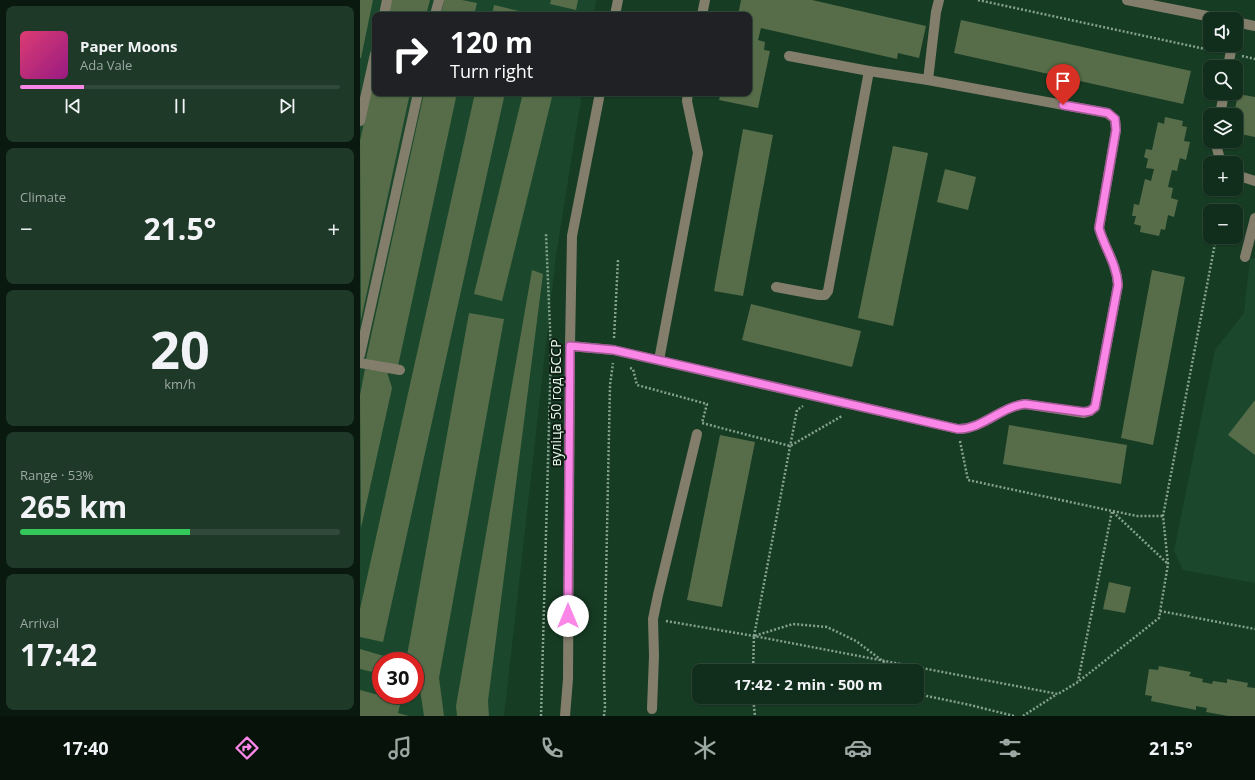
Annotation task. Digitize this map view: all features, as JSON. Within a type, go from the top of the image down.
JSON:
[{"type":"street","points":[[385,12],[387,0]]},
{"type":"street","points":[[436,12],[439,0]]},
{"type":"street","points":[[616,12],[618,0]]},
{"type":"street","points":[[703,12],[705,0]]},
{"type":"street","points":[[928,80],[936,12],[939,0]]},
{"type":"street","points":[[1127,0],[1203,15]]},
{"type":"street","points":[[1243,24],[1255,26]]},
{"type":"street","points":[[570,346],[614,350],[958,429],[967,429],[976,426],[1016,405],[1025,404],[1084,412],[1090,411],[1095,407],[1118,285],[1118,275],[1099,228],[1116,130],[1115,119],[1108,113],[928,80],[869,72],[789,56]]},
{"type":"street","points":[[360,121],[372,67]]},
{"type":"street","points":[[776,286],[819,295],[825,295],[828,291],[869,72]]},
{"type":"street","points":[[360,355],[417,96]]},
{"type":"street","name":"вуліца 50 год БССР","points":[[565,716],[568,671],[572,236],[599,96]]},
{"type":"street","points":[[659,360],[698,152],[687,101],[688,96]]},
{"type":"street","points":[[1243,177],[1255,181]]},
{"type":"street","points":[[1245,257],[1255,218]]},
{"type":"street","points":[[360,363],[400,370]]},
{"type":"street","points":[[652,709],[654,656],[653,619],[697,434]]},
{"type":"path","points":[[978,0],[1203,44]]},
{"type":"path","points":[[1237,52],[1255,59]]},
{"type":"path","points":[[541,716],[551,352],[546,234]]},
{"type":"path","points":[[1023,716],[1078,682],[1159,618],[1168,564],[1163,516],[1215,244]]},
{"type":"path","points":[[614,350],[618,260]]},
{"type":"path","points":[[604,716],[610,385],[613,362],[620,364]]},
{"type":"path","points":[[626,367],[633,369],[637,385],[707,404],[702,423],[790,446],[843,415],[838,412]]},
{"type":"path","points":[[753,664],[754,636],[797,410],[807,403]]},
{"type":"path","points":[[958,429],[968,480],[1137,516],[1163,516]]},
{"type":"path","points":[[1112,511],[1168,564]]},
{"type":"path","points":[[1078,682],[1112,511]]},
{"type":"path","points":[[1160,611],[1255,629]]},
{"type":"path","points":[[653,619],[754,636],[1058,694]]},
{"type":"path","points":[[754,636],[793,624],[827,627],[856,641],[888,664]]},
{"type":"path","points":[[924,694],[927,696],[1014,716]]},
{"type":"path","points":[[754,704],[755,716]]},
{"type":"shaded area","points":[[360,0],[596,0],[594,12],[372,12],[372,96],[582,96],[556,255],[504,716],[360,716]]},
{"type":"shaded area","points":[[1255,258],[1255,583],[1183,570],[1174,551],[1215,350],[1244,313],[1250,259]]},
{"type":"building","points":[[360,0],[373,0],[361,58],[360,58]]},
{"type":"building","points":[[391,0],[430,0],[427,12],[388,12]]},
{"type":"building","points":[[444,0],[462,0],[477,3],[475,12],[442,12]]},
{"type":"building","points":[[551,0],[578,0],[576,10],[550,4]]},
{"type":"building","points":[[741,0],[812,0],[926,26],[919,58],[898,53],[897,59],[761,28],[758,40],[765,42],[764,50],[770,51],[758,108],[719,100],[720,96],[752,96],[752,12],[739,12]]},
{"type":"building","points":[[494,5],[523,12],[493,12]]},
{"type":"building","points":[[961,20],[1191,71],[1183,104],[954,53]]},
{"type":"building","points":[[372,84],[372,96],[409,96],[361,320],[360,141]]},
{"type":"building","points":[[1243,95],[1255,97],[1255,137],[1243,134],[1243,108],[1235,108],[1237,100],[1243,100]]},
{"type":"building","points":[[423,96],[456,96],[398,366],[366,359]]},
{"type":"building","points":[[474,96],[504,96],[383,642],[360,637],[360,609]]},
{"type":"building","points":[[522,96],[552,96],[502,301],[474,294]]},
{"type":"building","points":[[1165,117],[1183,121],[1182,126],[1187,127],[1184,141],[1190,142],[1186,160],[1180,158],[1177,171],[1172,170],[1168,187],[1173,188],[1171,198],[1178,200],[1174,217],[1168,215],[1165,230],[1161,229],[1159,236],[1140,232],[1141,226],[1134,224],[1136,216],[1132,216],[1134,204],[1139,205],[1145,179],[1151,181],[1154,169],[1146,168],[1148,159],[1144,157],[1146,149],[1152,150],[1158,122],[1164,124]]},
{"type":"building","points":[[743,129],[773,135],[743,296],[714,291]]},
{"type":"building","points":[[893,146],[928,153],[893,326],[858,318]]},
{"type":"building","points":[[945,169],[976,177],[968,210],[937,202]]},
{"type":"building","points":[[532,270],[543,274],[488,701],[489,716],[457,716],[456,706]]},
{"type":"building","points":[[1152,270],[1185,277],[1153,445],[1121,438]]},
{"type":"building","points":[[751,304],[861,331],[852,367],[742,340]]},
{"type":"building","points":[[469,313],[504,319],[439,678],[444,716],[424,716],[422,704],[424,704],[424,652],[408,652]]},
{"type":"building","points":[[365,369],[387,372],[392,388],[361,528],[360,395]]},
{"type":"building","points":[[1255,400],[1255,455],[1228,435]]},
{"type":"building","points":[[1009,425],[1127,445],[1121,484],[1003,464]]},
{"type":"building","points":[[720,435],[755,442],[722,607],[687,600]]},
{"type":"building","points":[[1109,582],[1131,587],[1125,613],[1103,609]]},
{"type":"building","points":[[360,649],[372,653],[372,672],[360,669]]},
{"type":"building","points":[[1159,666],[1191,672],[1189,676],[1203,679],[1202,682],[1212,684],[1213,681],[1227,683],[1227,679],[1248,683],[1247,687],[1255,688],[1255,716],[1228,716],[1206,712],[1207,708],[1196,706],[1196,710],[1151,701],[1152,696],[1145,695],[1149,669],[1158,670]]},
{"type":"building","points":[[360,690],[372,693],[372,704],[400,704],[398,713],[409,716],[360,716]]},
{"type":"route","points":[[568,616],[570,346],[614,350],[958,429],[967,429],[976,426],[1016,405],[1025,404],[1084,412],[1090,411],[1095,407],[1118,285],[1118,275],[1099,228],[1116,130],[1115,119],[1108,113],[1063,105]]}]
